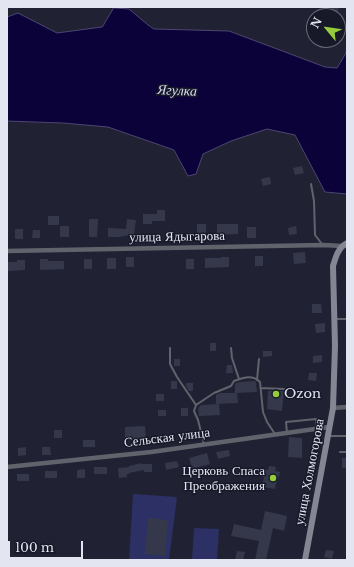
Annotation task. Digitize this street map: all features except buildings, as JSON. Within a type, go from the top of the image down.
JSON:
[{"type":"street","name":"улица Ядыгарова","points":[[7,251],[345,244]]},
{"type":"street","name":"улица Холмогорова","points":[[305,560],[333,408],[335,378],[334,266],[337,254],[345,244]]},
{"type":"street","points":[[333,408],[347,407]]},
{"type":"street","name":"Сельская улица","points":[[7,467],[151,452],[329,427]]},
{"type":"lane","points":[[311,184],[314,201],[315,235],[322,245]]},
{"type":"lane","points":[[335,319],[347,319]]},
{"type":"lane","points":[[170,348],[170,364],[176,377],[196,405]]},
{"type":"lane","points":[[232,348],[232,358],[239,379]]},
{"type":"lane","points":[[257,380],[260,359]]},
{"type":"lane","points":[[204,445],[198,420],[194,411],[196,405],[214,393],[228,388],[234,381],[249,377],[253,377],[260,382],[263,412],[275,435]]},
{"type":"lane","points":[[261,388],[284,389]]},
{"type":"lane","points":[[287,433],[286,422],[316,419],[317,429]]},
{"type":"lane","points":[[328,436],[347,436]]},
{"type":"lane","points":[[340,452],[347,452]]},
{"type":"shaded area","points":[[133,494],[177,497],[169,560],[129,560]]},
{"type":"shaded area","points":[[194,528],[219,529],[217,560],[192,560]]},
{"type":"water","name":"Ягулка","points":[[114,8],[129,9],[154,29],[229,31],[325,67],[337,68],[346,53],[347,46],[347,194],[325,192],[295,135],[267,129],[231,141],[203,154],[196,174],[188,176],[174,150],[108,127],[63,123],[7,121],[7,17],[18,13],[57,33],[102,27]]},
{"type":"place","name":"Ozon","points":[[276,394]]},
{"type":"place","name":"Церковь Спаса Преображения","points":[[273,478]]}]
